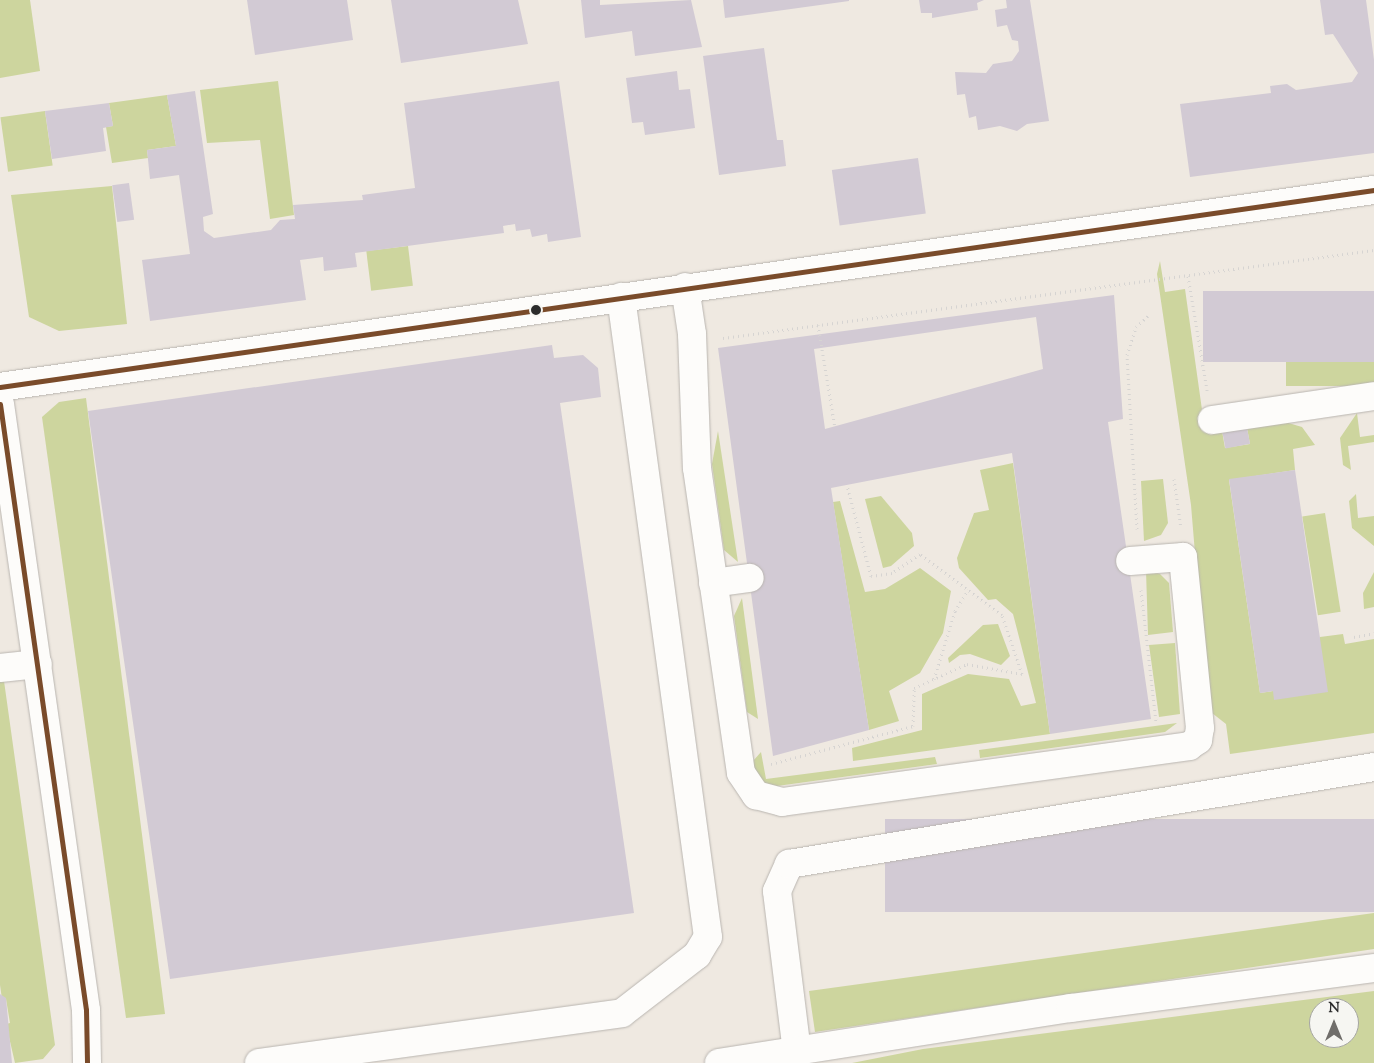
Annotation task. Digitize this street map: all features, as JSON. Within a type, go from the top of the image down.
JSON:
[{"type":"street","points":[[0,387],[685,287],[1374,190]]},
{"type":"street","points":[[685,287],[692,334],[697,468],[713,583],[741,773],[756,795],[782,802],[1189,746],[1198,740],[1200,728],[1182,557],[1134,561]]},
{"type":"street","points":[[259,1063],[622,1013],[697,955],[708,937],[621,297]]},
{"type":"street","points":[[1212,420],[1374,396]]},
{"type":"street","points":[[0,404],[86,1010],[87,1063]]},
{"type":"street","points":[[713,583],[750,578]]},
{"type":"street","points":[[0,668],[38,664]]},
{"type":"street","points":[[797,1052],[777,890],[788,864],[1374,767]]},
{"type":"street","points":[[719,1063],[1072,1008],[1374,968]]},
{"type":"path","points":[[713,339],[1374,250]]},
{"type":"path","points":[[1188,276],[1212,420]]},
{"type":"path","points":[[1146,723],[1156,722],[1134,561],[1127,355],[1136,327],[1149,314]]},
{"type":"path","points":[[818,325],[835,428]]},
{"type":"path","points":[[1174,479],[1182,557]]},
{"type":"path","points":[[768,764],[913,726],[914,688],[968,664],[1022,674],[1002,615],[920,554],[892,573],[871,576],[847,485]]},
{"type":"path","points":[[934,679],[955,611],[968,590]]},
{"type":"path","points":[[1354,637],[1374,633]]},
{"type":"path","points":[[767,755],[769,770]]},
{"type":"green space","points":[[0,0],[30,0],[40,71],[0,78]]},
{"type":"green space","points":[[278,81],[294,215],[270,219],[260,140],[207,143],[200,90]]},
{"type":"green space","points":[[167,95],[176,146],[147,150],[148,158],[112,163],[106,127],[113,126],[109,103]]},
{"type":"green space","points":[[45,111],[53,165],[8,172],[0,117]]},
{"type":"green space","points":[[112,186],[127,324],[59,331],[29,317],[11,195]]},
{"type":"green space","points":[[408,246],[413,286],[371,291],[366,251]]},
{"type":"green space","points":[[1160,261],[1165,292],[1185,289],[1204,424],[1222,431],[1225,448],[1250,444],[1247,428],[1285,422],[1302,427],[1315,445],[1293,449],[1295,470],[1229,480],[1260,693],[1273,691],[1320,637],[1343,634],[1345,644],[1374,639],[1374,733],[1230,754],[1226,724],[1212,713],[1207,698],[1191,505],[1157,274]]},
{"type":"green space","points":[[1286,362],[1374,362],[1374,386],[1286,386]]},
{"type":"green space","points":[[86,398],[165,1014],[126,1018],[42,417],[59,402]]},
{"type":"green space","points":[[1357,413],[1360,437],[1374,435],[1374,442],[1348,446],[1351,470],[1343,465],[1340,438]]},
{"type":"green space","points":[[718,431],[738,562],[724,550],[712,464]]},
{"type":"green space","points":[[1013,463],[1050,734],[853,761],[852,748],[922,730],[922,694],[968,674],[1009,679],[1021,706],[1036,703],[1013,614],[996,599],[988,600],[959,568],[957,558],[974,513],[989,510],[980,470]]},
{"type":"green space","points":[[1163,479],[1168,523],[1161,535],[1144,541],[1141,481]]},
{"type":"green space","points":[[1356,494],[1358,518],[1374,516],[1374,546],[1352,528],[1349,501]]},
{"type":"green space","points":[[881,496],[912,533],[914,546],[891,566],[883,568],[865,499]]},
{"type":"green space","points":[[840,501],[865,592],[885,589],[920,568],[951,591],[943,633],[920,673],[889,691],[899,721],[869,730],[833,502]]},
{"type":"green space","points":[[1325,513],[1341,612],[1318,615],[1302,517]]},
{"type":"green space","points":[[1146,570],[1160,574],[1169,583],[1173,632],[1148,635]]},
{"type":"green space","points":[[1374,572],[1374,607],[1364,609],[1363,593]]},
{"type":"green space","points":[[742,598],[758,719],[747,712],[734,616]]},
{"type":"green space","points":[[998,624],[1010,656],[1001,665],[970,654],[960,655],[949,663],[948,658],[983,625]]},
{"type":"green space","points":[[1175,643],[1180,714],[1159,717],[1149,645]]},
{"type":"green space","points":[[0,681],[4,681],[55,1045],[43,1059],[15,1063],[6,1024],[10,1023],[6,999],[2,999],[0,985]]},
{"type":"green space","points":[[1177,723],[1165,732],[980,758],[979,750]]},
{"type":"green space","points":[[761,752],[766,779],[935,757],[937,764],[777,786],[764,783],[754,770],[753,761]]},
{"type":"green space","points":[[1374,913],[1374,949],[815,1032],[809,991]]},
{"type":"green space","points":[[1374,991],[1374,1063],[852,1063],[923,1049],[1309,999],[1309,1048],[1359,1048],[1359,998],[1320,998]]},
{"type":"building","points":[[247,0],[347,0],[353,40],[255,55]]},
{"type":"building","points":[[391,0],[518,0],[528,44],[401,63]]},
{"type":"building","points":[[581,0],[600,0],[600,5],[691,0],[702,47],[635,56],[632,31],[585,38]]},
{"type":"building","points":[[723,0],[849,0],[849,1],[725,18]]},
{"type":"building","points":[[919,0],[984,0],[977,3],[978,10],[932,18],[932,13],[921,13]]},
{"type":"building","points":[[1006,0],[1030,0],[1049,121],[1027,124],[1017,131],[1000,126],[978,130],[976,116],[969,118],[965,94],[957,95],[955,72],[986,73],[993,64],[1012,61],[1019,51],[1018,41],[1012,40],[1007,25],[997,27],[995,10],[1007,8]]},
{"type":"building","points":[[1320,0],[1366,0],[1374,60],[1374,153],[1190,177],[1180,104],[1271,93],[1270,86],[1287,84],[1296,90],[1352,82],[1358,73],[1333,34],[1325,35]]},
{"type":"building","points":[[764,48],[777,140],[783,140],[786,166],[719,175],[703,56]]},
{"type":"building","points":[[677,71],[679,90],[690,89],[695,128],[645,135],[643,122],[632,123],[626,78]]},
{"type":"building","points":[[559,81],[581,237],[548,242],[547,234],[532,237],[530,229],[516,231],[515,224],[503,226],[504,233],[355,253],[357,267],[324,271],[323,257],[300,260],[306,300],[150,321],[142,260],[190,254],[179,175],[150,179],[147,150],[176,146],[167,95],[195,91],[213,214],[203,217],[204,231],[214,238],[271,230],[280,220],[295,219],[293,205],[363,200],[362,195],[415,188],[404,103]]},
{"type":"building","points":[[109,103],[113,126],[103,128],[106,151],[52,159],[45,111]]},
{"type":"building","points":[[918,158],[926,213],[840,226],[832,170]]},
{"type":"building","points":[[129,183],[134,220],[117,222],[112,185]]},
{"type":"building","points":[[1203,291],[1374,291],[1374,362],[1203,362]]},
{"type":"building","points":[[1114,295],[1123,419],[1108,422],[1151,719],[1050,734],[1012,453],[831,488],[869,730],[773,756],[718,348]],"holes":[[[1036,317],[1043,369],[825,429],[814,349]]]},
{"type":"building","points":[[552,345],[554,358],[583,355],[598,368],[601,397],[560,403],[634,913],[170,979],[88,411]]},
{"type":"building","points":[[1247,428],[1250,444],[1226,448],[1222,433]]},
{"type":"building","points":[[1295,470],[1328,692],[1274,700],[1273,691],[1260,693],[1229,479]]},
{"type":"building","points":[[885,819],[1374,819],[1374,912],[885,912]]},
{"type":"building","points":[[0,994],[6,998],[12,1063],[0,1063]]},
{"type":"transit line","points":[[0,387],[1374,190]]},
{"type":"transit line","points":[[0,404],[86,1010],[87,1063]]}]
